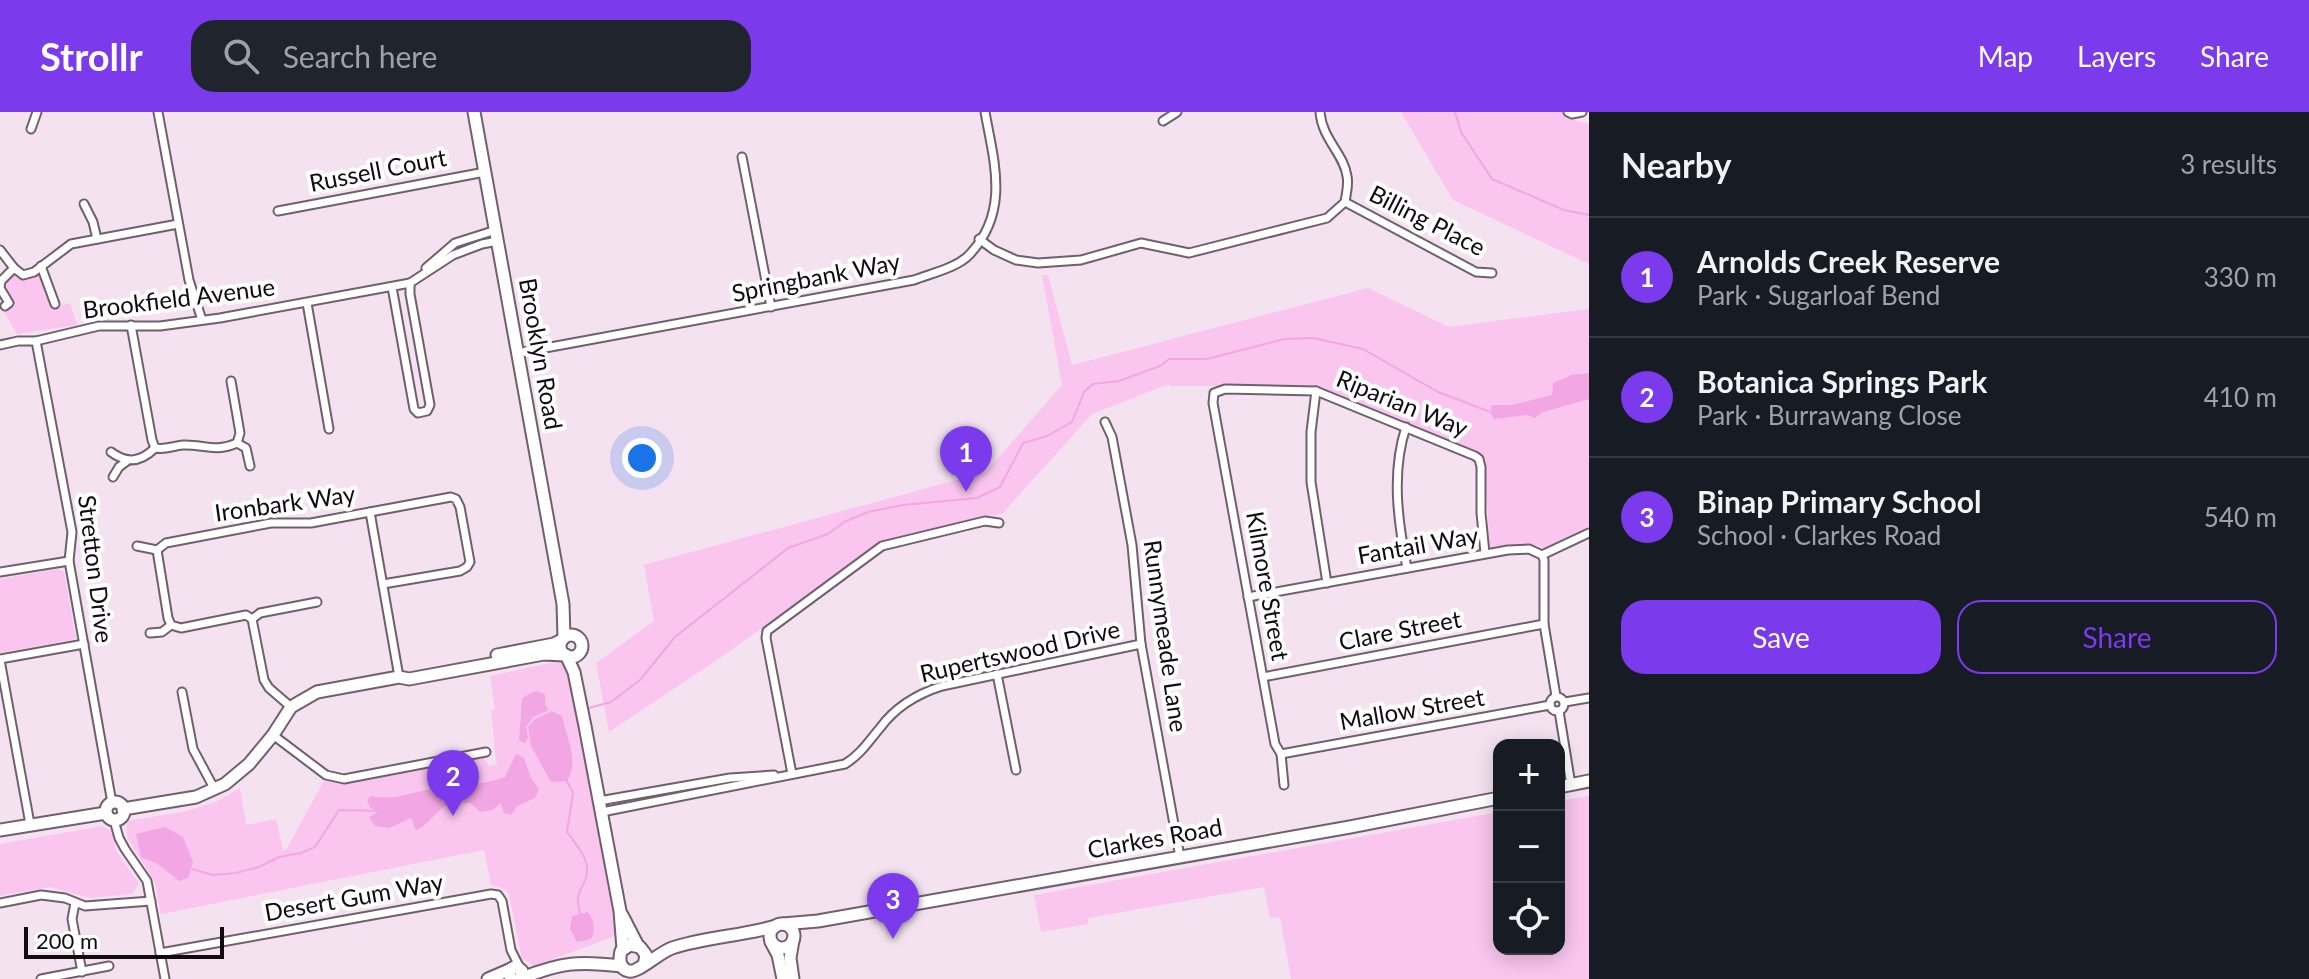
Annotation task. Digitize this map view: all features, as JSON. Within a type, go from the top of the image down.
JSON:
[{"type":"street","points":[[31,129],[37,112]]},
{"type":"street","points":[[158,112],[189,280],[202,320]]},
{"type":"street","name":"Brooklyn Road","points":[[474,112],[563,604],[563,639]]},
{"type":"street","name":"Springbank Way","points":[[518,353],[914,280],[947,268],[969,255],[987,228],[997,203],[996,171],[985,112]]},
{"type":"street","points":[[1163,121],[1177,112]]},
{"type":"street","points":[[979,239],[1016,260],[1038,263],[1081,260],[1141,243],[1189,253],[1327,218],[1345,202],[1347,175],[1327,138],[1320,112]]},
{"type":"street","points":[[1568,112],[1582,112]]},
{"type":"street","points":[[742,157],[771,307]]},
{"type":"street","name":"Russell Court","points":[[278,211],[485,172]]},
{"type":"street","name":"Billing Place","points":[[1345,202],[1476,272],[1492,273]]},
{"type":"street","points":[[84,204],[97,239]]},
{"type":"street","points":[[0,250],[23,275],[34,272],[71,244],[178,224]]},
{"type":"street","points":[[392,287],[414,409],[418,413],[427,411],[430,405],[410,283],[446,249],[465,238],[497,236]]},
{"type":"street","name":"Brookfield Avenue","points":[[0,345],[36,341],[99,326],[160,326],[202,320],[392,287],[410,283],[453,255],[497,236]]},
{"type":"street","points":[[465,238],[470,247]]},
{"type":"street","points":[[41,266],[55,304]]},
{"type":"street","points":[[5,306],[9,303],[0,288],[1,281],[14,268]]},
{"type":"street","points":[[307,303],[329,429]]},
{"type":"street","points":[[131,325],[155,448]]},
{"type":"street","name":"Stretton Drive","points":[[36,341],[72,532],[69,561],[111,812],[119,838],[147,881],[165,979]]},
{"type":"street","points":[[405,359],[421,356]]},
{"type":"street","points":[[155,448],[164,450],[182,445],[207,449],[237,443],[240,433],[231,381]]},
{"type":"street","name":"Riparian Way","points":[[1214,393],[1225,389],[1316,391],[1475,456],[1479,459],[1485,553]]},
{"type":"street","points":[[1316,391],[1311,432],[1311,482],[1327,583]]},
{"type":"street","name":"Kilmore Street","points":[[1214,393],[1213,403],[1275,744],[1281,754],[1284,785]]},
{"type":"street","name":"Runnymeade Lane","points":[[1105,422],[1112,437],[1132,545],[1141,644],[1180,857]]},
{"type":"street","points":[[1406,427],[1401,442],[1397,496],[1407,568]]},
{"type":"street","points":[[237,443],[246,448],[250,466]]},
{"type":"street","points":[[113,477],[127,461],[144,458],[155,448]]},
{"type":"street","points":[[111,452],[127,461]]},
{"type":"street","points":[[370,512],[451,497],[456,499],[470,562],[460,571],[383,584]]},
{"type":"street","name":"Ironbark Way","points":[[137,546],[157,550],[166,543],[271,523],[311,523],[370,512],[399,677]]},
{"type":"street","points":[[792,774],[767,631],[882,546],[985,521],[999,523]]},
{"type":"street","points":[[1556,696],[1544,624],[1542,555],[1589,533]]},
{"type":"street","name":"Fantail Way","points":[[1248,597],[1485,553],[1529,549],[1542,555]]},
{"type":"street","points":[[157,550],[171,625]]},
{"type":"street","points":[[0,572],[69,561]]},
{"type":"street","points":[[252,619],[260,613],[317,602]]},
{"type":"street","name":"Brooklyn Road","points":[[563,604],[579,643],[578,689]]},
{"type":"street","points":[[171,625],[181,628],[246,615],[252,619],[264,680],[291,707]]},
{"type":"street","name":"Clare Street","points":[[1263,677],[1544,624]]},
{"type":"street","points":[[150,633],[162,632],[171,625]]},
{"type":"street","points":[[0,830],[111,812],[121,818],[123,809],[196,797],[215,790],[249,764],[291,707],[317,692],[554,644],[569,635],[579,643],[576,656],[544,654],[409,679],[399,677]]},
{"type":"street","points":[[563,639],[561,650],[566,655]]},
{"type":"street","points":[[30,824],[0,659],[84,644]]},
{"type":"street","name":"Rupertswood Drive","points":[[600,806],[683,797],[845,764],[859,755],[897,709],[918,694],[942,686],[1141,644]]},
{"type":"street","name":"Brooklyn Road","points":[[566,655],[578,689],[620,911],[622,950]]},
{"type":"street","points":[[997,674],[1016,770]]},
{"type":"street","points":[[182,692],[193,749],[215,790]]},
{"type":"street","points":[[1556,696],[1565,702]]},
{"type":"street","points":[[1556,696],[1550,700],[1550,705],[1559,711]]},
{"type":"street","points":[[1565,702],[1589,698]]},
{"type":"street","points":[[1559,711],[1565,702]]},
{"type":"street","name":"Mallow Street","points":[[1281,754],[1550,705]]},
{"type":"street","points":[[1559,711],[1561,739]]},
{"type":"street","points":[[273,735],[326,775],[344,779],[486,752]]},
{"type":"street","name":"Rupertswood Drive","points":[[600,806],[730,778],[792,774]]},
{"type":"street","points":[[1565,786],[1589,781]]},
{"type":"street","points":[[681,787],[683,797]]},
{"type":"street","name":"Clarkes Road","points":[[641,971],[652,958],[673,948],[779,925],[818,921],[1493,799]]},
{"type":"street","name":"Desert Gum Way","points":[[160,953],[491,894],[498,895],[502,901],[517,974]]},
{"type":"street","points":[[0,903],[41,895],[97,907],[151,901]]},
{"type":"street","points":[[75,903],[72,919],[82,972]]},
{"type":"street","name":"Brooklyn Road","points":[[620,911],[639,946]]},
{"type":"street","name":"Clarkes Road","points":[[745,933],[767,938],[782,948],[790,945],[802,929],[818,921]]},
{"type":"street","points":[[783,979],[770,935],[779,925],[792,931],[790,958],[793,979]]},
{"type":"street","points":[[491,979],[589,962],[630,945],[639,946],[646,955],[641,971],[625,971],[589,962]]},
{"type":"street","name":"Clarkes Road","points":[[639,946],[673,948]]},
{"type":"street","points":[[622,950],[619,956],[625,971]]},
{"type":"street","points":[[41,979],[109,966]]},
{"type":"shaded area","points":[[1401,112],[1562,112],[1566,118],[1589,124],[1589,264],[1453,200]]},
{"type":"shaded area","points":[[42,271],[53,307],[70,303],[77,325],[17,334],[4,312],[16,305],[1,284],[12,273],[26,279]]},
{"type":"shaded area","points":[[1042,275],[1048,275],[1072,365],[1368,288],[1449,327],[1589,309],[1589,529],[1545,548],[1533,545],[1490,547],[1484,456],[1318,386],[1169,384],[1092,414],[1003,513],[880,543],[720,658],[609,732],[596,663],[654,621],[644,565],[986,472],[1062,385]]},
{"type":"shaded area","points":[[1589,373],[1589,399],[1543,412],[1535,418],[1528,415],[1494,419],[1491,413],[1491,405],[1512,405],[1552,395],[1553,383],[1572,375]]},
{"type":"shaded area","points":[[58,569],[64,572],[76,639],[0,653],[0,579]]},
{"type":"shaded area","points":[[564,660],[572,668],[623,933],[534,966],[522,959],[509,894],[491,885],[484,850],[161,914],[155,883],[127,837],[127,821],[183,812],[216,802],[240,788],[246,825],[276,819],[283,850],[286,850],[327,775],[345,781],[483,756],[489,766],[497,764],[490,676]]},
{"type":"shaded area","points":[[535,691],[545,694],[545,704],[549,710],[533,717],[526,727],[528,737],[525,743],[519,740],[522,698]]},
{"type":"shaded area","points":[[552,711],[562,716],[571,749],[571,774],[567,781],[551,782],[531,746],[528,727],[534,720]]},
{"type":"shaded area","points":[[516,754],[524,758],[531,778],[539,789],[535,798],[517,806],[511,815],[504,813],[501,803],[492,810],[481,812],[470,803],[451,803],[416,830],[411,818],[389,828],[375,826],[369,817],[380,811],[370,808],[367,800],[371,796],[398,797],[432,788],[497,780],[505,777]]},
{"type":"shaded area","points":[[1589,796],[1589,979],[1291,979],[1280,917],[1270,918],[1264,887],[1088,918],[1088,924],[1041,932],[1034,895],[1493,813],[1493,955],[1565,955],[1565,800]]},
{"type":"shaded area","points":[[103,826],[111,831],[117,852],[139,884],[132,894],[90,898],[50,887],[0,896],[0,844]]},
{"type":"shaded area","points":[[165,827],[183,837],[193,862],[188,878],[179,881],[158,864],[141,857],[136,834]]},
{"type":"shaded area","points":[[588,912],[594,925],[593,935],[591,939],[577,942],[570,929],[572,916]]},
{"type":"waterway","points":[[1455,112],[1461,132],[1492,179],[1564,210],[1589,215]]},
{"type":"waterway","points":[[589,708],[611,702],[640,680],[675,637],[788,548],[828,534],[844,522],[868,512],[903,505],[977,498],[1000,487],[1023,443],[1047,436],[1072,422],[1084,392],[1093,384],[1119,381],[1160,366],[1169,359],[1207,359],[1284,339],[1313,338],[1363,349],[1438,392],[1493,413]]},
{"type":"waterway","points":[[567,781],[573,793],[567,832],[587,866],[578,899],[580,914]]},
{"type":"waterway","points":[[192,869],[213,875],[259,867],[279,857],[315,847],[339,810],[381,811]]},
{"type":"place","name":"Arnolds Creek Reserve","points":[[966,492]]},
{"type":"place","name":"Botanica Springs Park","points":[[453,816]]},
{"type":"place","name":"Binap Primary School","points":[[893,939]]}]
